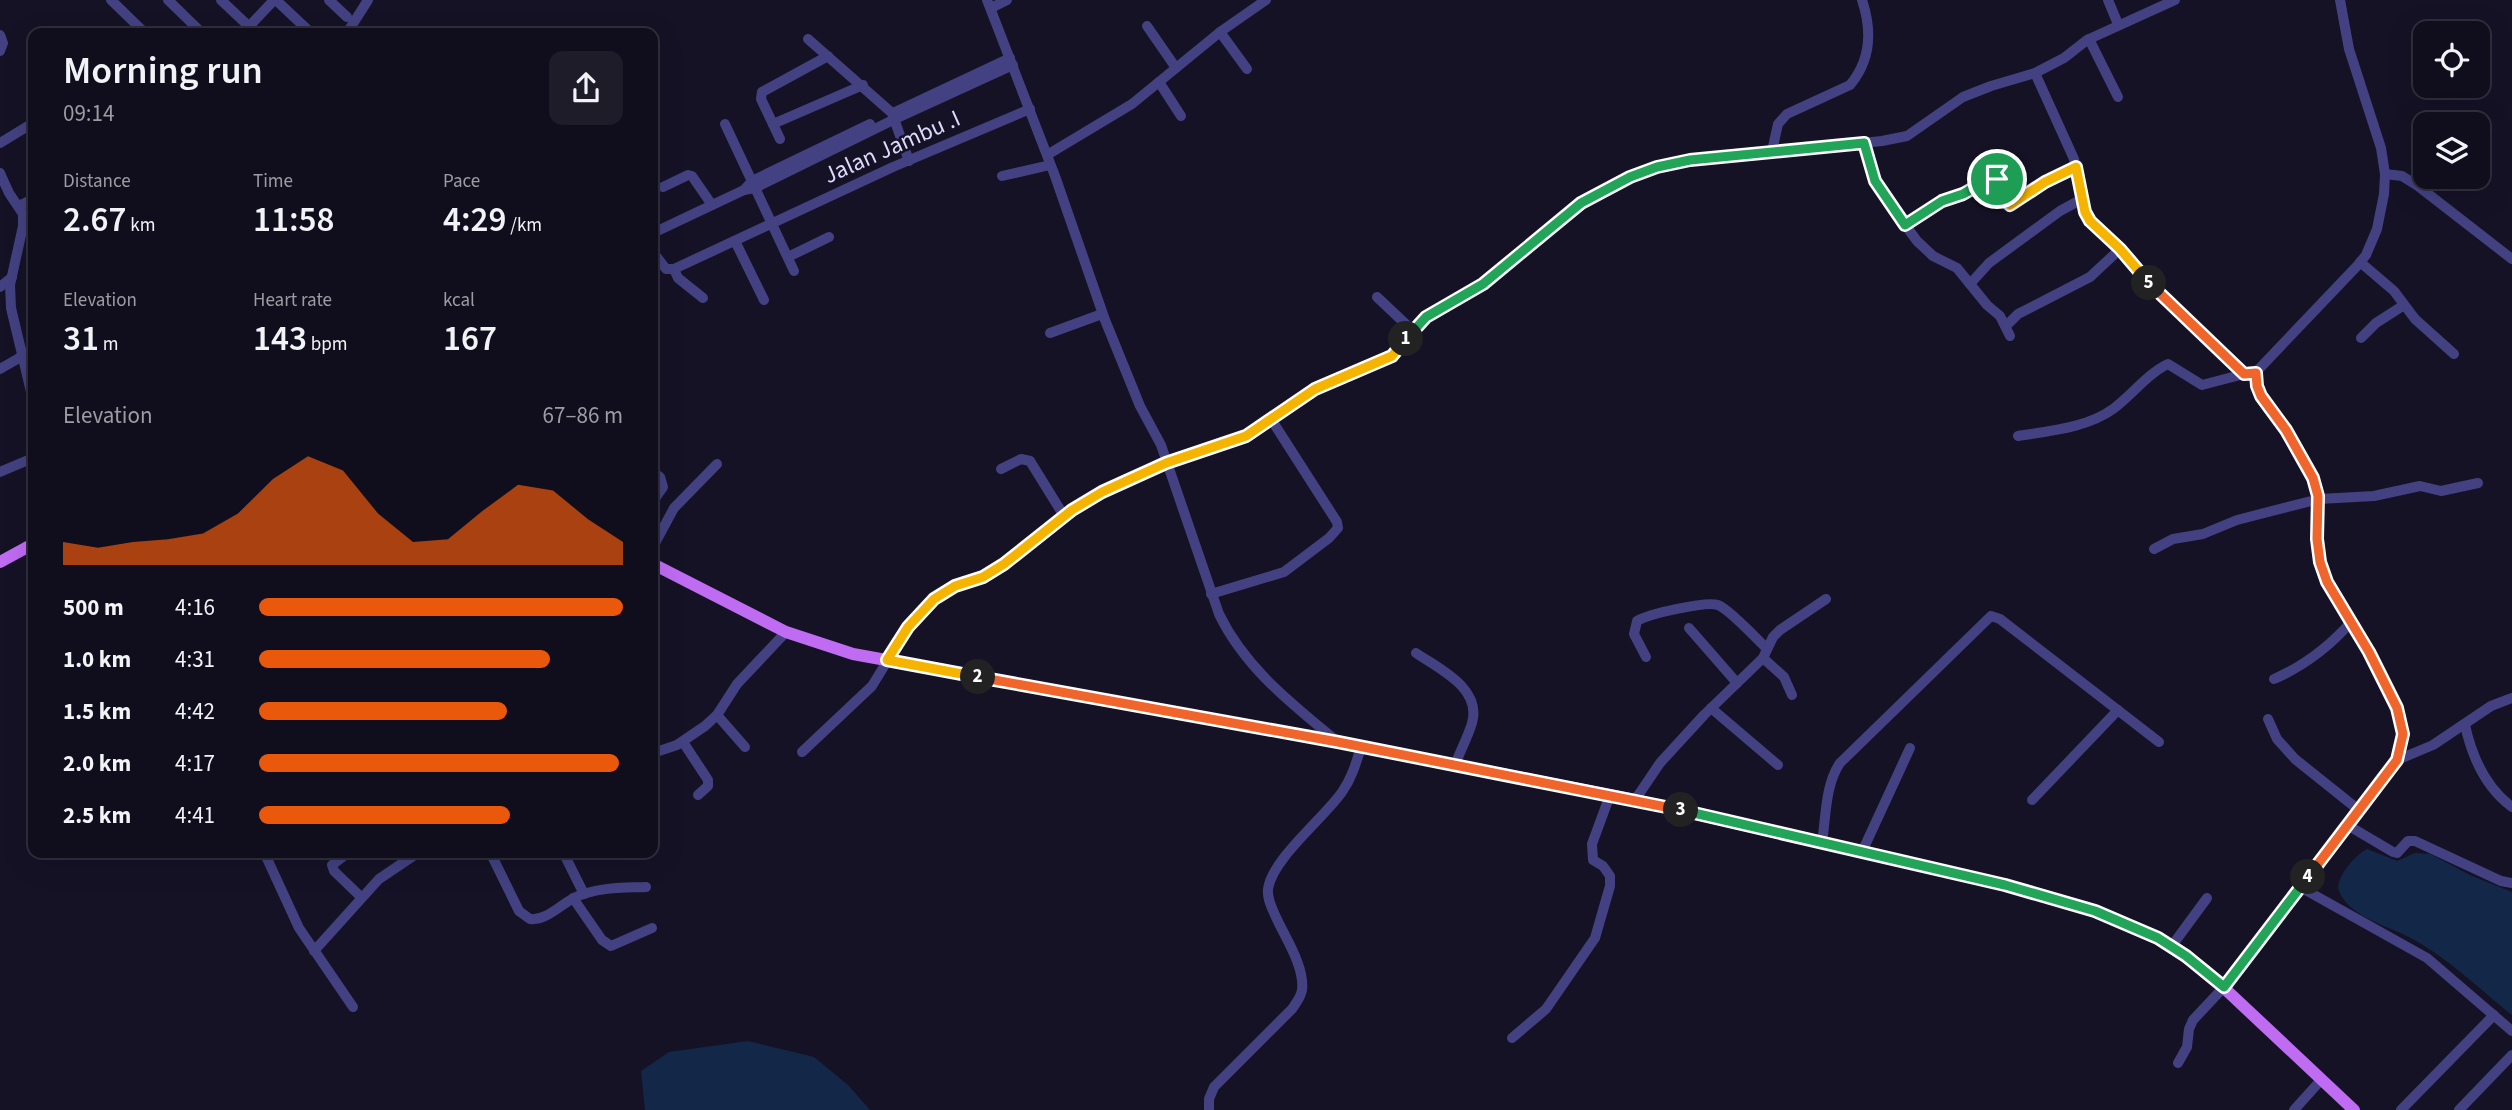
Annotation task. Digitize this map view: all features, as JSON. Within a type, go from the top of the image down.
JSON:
[{"type":"main road","points":[[0,562],[28,547]]},
{"type":"main road","points":[[658,567],[786,632],[853,654],[1338,742],[1635,800],[2005,885],[2095,911],[2142,930],[2171,947],[2224,987],[2354,1110]]},
{"type":"street","points":[[111,0],[140,28]]},
{"type":"street","points":[[168,0],[197,28]]},
{"type":"street","points":[[221,0],[246,28]]},
{"type":"street","points":[[252,28],[275,0],[306,28]]},
{"type":"street","points":[[329,0],[347,17]]},
{"type":"street","points":[[350,28],[368,0]]},
{"type":"street","points":[[1007,0],[989,4],[1049,160],[1102,314],[1140,406],[1161,445],[1228,633],[1262,677],[1338,742]]},
{"type":"street","points":[[1002,176],[1049,160],[1132,104],[1220,33],[1266,0]]},
{"type":"street","points":[[1772,151],[1779,124],[1787,114],[1850,85],[1856,78],[1868,53],[1866,13],[1862,0]]},
{"type":"street","points":[[2108,0],[2118,24]]},
{"type":"street","points":[[802,752],[872,687],[908,627],[934,599],[955,586],[983,577],[1004,564],[1064,516],[1102,492],[1166,463],[1246,436],[1331,380],[1392,356],[1432,312],[1483,284],[1581,203],[1630,177],[1657,167],[1690,160],[1864,143],[1908,136],[1963,97],[2035,74],[2064,58],[2089,39],[2175,0]]},
{"type":"street","points":[[2018,436],[2066,428],[2104,415],[2157,370],[2168,364],[2202,385],[2256,373],[2360,262],[2377,229],[2385,174],[2381,148],[2348,49],[2340,0]]},
{"type":"street","points":[[1147,26],[1176,68]]},
{"type":"street","points":[[1220,33],[1247,69]]},
{"type":"street","points":[[0,35],[3,43],[0,51]]},
{"type":"street","points":[[808,39],[863,85],[893,116],[909,161]]},
{"type":"street","points":[[2089,39],[2118,97]]},
{"type":"street","points":[[780,139],[761,99],[762,92],[828,56]]},
{"type":"street","points":[[658,231],[893,116],[1012,62]]},
{"type":"street","points":[[2035,74],[2076,167],[2085,212],[2090,221],[2120,249],[2147,281],[2244,374]]},
{"type":"street","points":[[1159,82],[1181,116]]},
{"type":"street","points":[[773,124],[863,85]]},
{"type":"street","name":"Jalan Jambu .I","points":[[674,269],[909,161],[1030,109]]},
{"type":"street","points":[[725,124],[750,186],[794,271]]},
{"type":"street","points":[[0,143],[28,126]]},
{"type":"street","points":[[1864,143],[1875,181],[1905,225],[1928,253],[1956,268],[2008,330],[2018,314],[2090,277],[2120,249]]},
{"type":"street","points":[[1905,225],[1942,201],[1963,194],[1991,178],[1994,177],[1998,181],[2010,205],[2045,182],[2076,167]]},
{"type":"street","points":[[0,173],[9,193],[28,205],[23,215],[12,276],[12,315],[28,352],[0,369]]},
{"type":"street","points":[[2385,174],[2402,176],[2418,186],[2512,259]]},
{"type":"street","points":[[663,187],[688,175],[692,176],[712,205]]},
{"type":"street","points":[[1970,284],[1989,263],[2060,211],[2082,199]]},
{"type":"street","points":[[788,257],[829,237]]},
{"type":"street","points":[[735,241],[764,300]]},
{"type":"street","points":[[658,259],[666,269],[674,269],[678,278],[703,298]]},
{"type":"street","points":[[2360,262],[2394,291],[2415,320],[2454,354]]},
{"type":"street","points":[[0,287],[12,276]]},
{"type":"street","points":[[1377,297],[1413,331]]},
{"type":"street","points":[[2361,338],[2376,323],[2404,305]]},
{"type":"street","points":[[1050,333],[1102,314]]},
{"type":"street","points":[[2178,1063],[2187,1046],[2190,1025],[2224,987],[2360,811],[2397,760],[2403,734],[2397,708],[2352,621],[2334,597],[2320,562],[2317,539],[2319,499],[2313,478],[2261,396],[2256,373]]},
{"type":"street","points":[[1212,594],[1284,572],[1329,538],[1338,527],[1271,419]]},
{"type":"street","points":[[1001,470],[1021,459],[1030,461],[1064,516]]},
{"type":"street","points":[[0,472],[28,460]]},
{"type":"street","points":[[658,538],[674,508],[717,464]]},
{"type":"street","points":[[658,476],[663,487],[658,494]]},
{"type":"street","points":[[2154,549],[2173,539],[2203,534],[2237,520],[2319,499],[2374,496],[2420,486],[2441,491],[2478,483]]},
{"type":"street","points":[[1635,800],[1660,763],[1765,653],[1780,630],[1826,599]]},
{"type":"street","points":[[1646,657],[1634,634],[1637,621],[1650,614],[1712,604],[1723,608],[1765,653],[1784,677],[1792,695]]},
{"type":"street","points":[[1822,843],[1830,786],[1840,763],[1991,616],[2000,619],[2159,742]]},
{"type":"street","points":[[2274,680],[2304,664],[2336,639],[2352,621]]},
{"type":"street","points":[[1689,628],[1737,683]]},
{"type":"street","points":[[658,750],[683,742],[717,715],[737,684],[786,632]]},
{"type":"street","points":[[1416,653],[1458,682],[1472,703],[1473,721],[1455,765]]},
{"type":"street","points":[[2397,760],[2433,745],[2491,706],[2512,698]]},
{"type":"street","points":[[1711,708],[1778,765]]},
{"type":"street","points":[[2032,800],[2118,710]]},
{"type":"street","points":[[717,715],[745,747]]},
{"type":"street","points":[[2268,719],[2277,739],[2295,759],[2360,811]]},
{"type":"street","points":[[2465,725],[2469,746],[2481,773],[2512,807]]},
{"type":"street","points":[[683,742],[708,780],[708,786],[698,795]]},
{"type":"street","points":[[1209,1110],[1209,1099],[1214,1087],[1292,1009],[1302,990],[1298,965],[1270,905],[1269,885],[1272,874],[1284,857],[1349,782],[1361,747]]},
{"type":"street","points":[[1862,852],[1910,748]]},
{"type":"street","points":[[1513,1038],[1546,1009],[1595,938],[1610,886],[1610,876],[1603,866],[1593,860],[1592,844],[1610,795]]},
{"type":"street","points":[[2349,825],[2393,852],[2396,853],[2408,841],[2415,841],[2501,881],[2512,883]]},
{"type":"street","points":[[266,858],[288,907],[314,951],[353,1007]]},
{"type":"street","points":[[341,858],[331,865],[360,897]]},
{"type":"street","points":[[314,951],[379,878],[410,858]]},
{"type":"street","points":[[492,858],[519,911],[524,917],[537,920],[584,894],[606,889],[646,887]]},
{"type":"street","points":[[566,858],[584,894]]},
{"type":"street","points":[[2300,887],[2427,958],[2512,1031]]},
{"type":"street","points":[[573,898],[603,940],[611,946],[652,928]]},
{"type":"street","points":[[2171,947],[2207,898]]},
{"type":"street","points":[[2400,1110],[2494,1015]]},
{"type":"street","points":[[2459,1110],[2512,1055]]},
{"type":"street","points":[[2294,1110],[2321,1080]]},
{"type":"water","points":[[2367,849],[2397,861],[2415,853],[2430,854],[2472,876],[2512,892],[2512,1015],[2434,952],[2350,907],[2338,886],[2352,861]]},
{"type":"water","points":[[748,1041],[814,1057],[848,1085],[870,1110],[645,1110],[641,1071],[669,1052]]},
{"type":"route","points":[[1864,143],[1875,181],[1905,225],[1942,201],[1957,197],[1991,178],[1997,179],[2010,205],[2045,182],[2076,167],[2085,212],[2090,221],[2120,249],[2147,281],[2244,374],[2256,373],[2261,396],[2286,430],[2313,478],[2318,496],[2317,539],[2320,562],[2327,582],[2369,652],[2401,721],[2402,744],[2397,760],[2365,806],[2224,987],[2186,956],[2125,922],[2005,885],[1635,800],[1338,742],[887,660],[908,627],[928,604],[944,593],[955,586],[983,577],[1004,564],[1072,510],[1102,492],[1166,463],[1246,436],[1331,380],[1392,356],[1432,312],[1483,284],[1581,203],[1630,177],[1657,167],[1717,156],[1864,143]]}]
